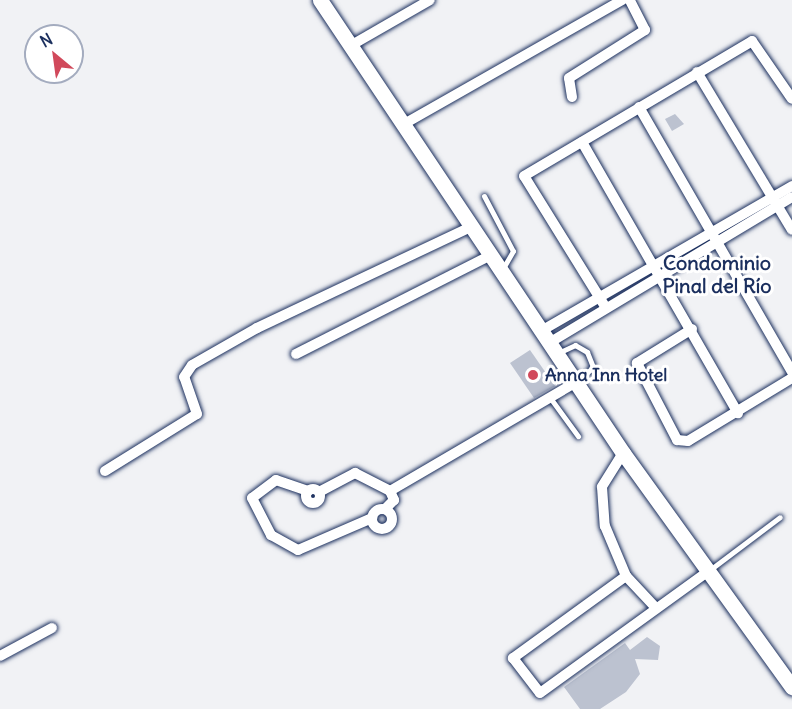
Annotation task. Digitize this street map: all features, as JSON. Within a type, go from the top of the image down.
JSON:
[{"type":"main road","points":[[320,0],[623,453],[792,687]]},
{"type":"street","points":[[350,45],[430,0]]},
{"type":"street","points":[[404,124],[622,0]]},
{"type":"street","points":[[572,97],[569,78],[645,30],[630,0]]},
{"type":"street","points":[[603,304],[524,176],[697,72],[754,41],[792,99]]},
{"type":"street","points":[[697,72],[792,230]]},
{"type":"street","points":[[639,107],[718,237],[792,372]]},
{"type":"street","points":[[582,142],[659,270],[738,412]]},
{"type":"street","points":[[549,343],[574,329],[603,304],[776,201],[792,186]]},
{"type":"street","points":[[776,201],[792,197]]},
{"type":"street","points":[[105,471],[197,414],[184,377],[192,365],[257,328],[473,226]]},
{"type":"street","points":[[296,354],[491,255]]},
{"type":"street","points":[[549,343],[566,317],[603,304]]},
{"type":"street","points":[[566,317],[574,329]]},
{"type":"street","points":[[692,329],[637,363],[670,428],[684,442],[792,378]]},
{"type":"street","points":[[390,491],[575,383]]},
{"type":"street","points":[[623,453],[608,470],[602,500],[608,538],[626,576],[655,607]]},
{"type":"street","points":[[353,473],[390,491],[394,500],[372,518],[298,550],[268,531],[252,498],[276,480],[314,491],[353,473]]},
{"type":"street","points":[[372,518],[375,527],[387,528],[392,516],[385,509]]},
{"type":"street","points":[[626,576],[513,658],[540,693],[655,607],[707,572]]},
{"type":"street","points":[[0,656],[52,628]]},
{"type":"lane","points":[[484,196],[513,251],[501,269]]},
{"type":"lane","points":[[549,343],[575,345],[587,352],[593,367],[575,383]]},
{"type":"lane","points":[[551,399],[578,436]]},
{"type":"lane","points":[[707,572],[780,517]]},
{"type":"building","points":[[675,114],[684,124],[672,131],[665,119]]},
{"type":"building","name":"Anna Inn Hotel","points":[[530,350],[555,386],[534,398],[510,363]]},
{"type":"building","points":[[647,637],[660,646],[658,660],[635,659],[640,674],[626,692],[600,709],[580,709],[564,687],[625,643],[630,650]]},
{"type":"place","name":"Anna Inn Hotel","points":[[533,375]]},
{"type":"district","name":"Condominio Pinal del Río","points":[[717,274]]}]
